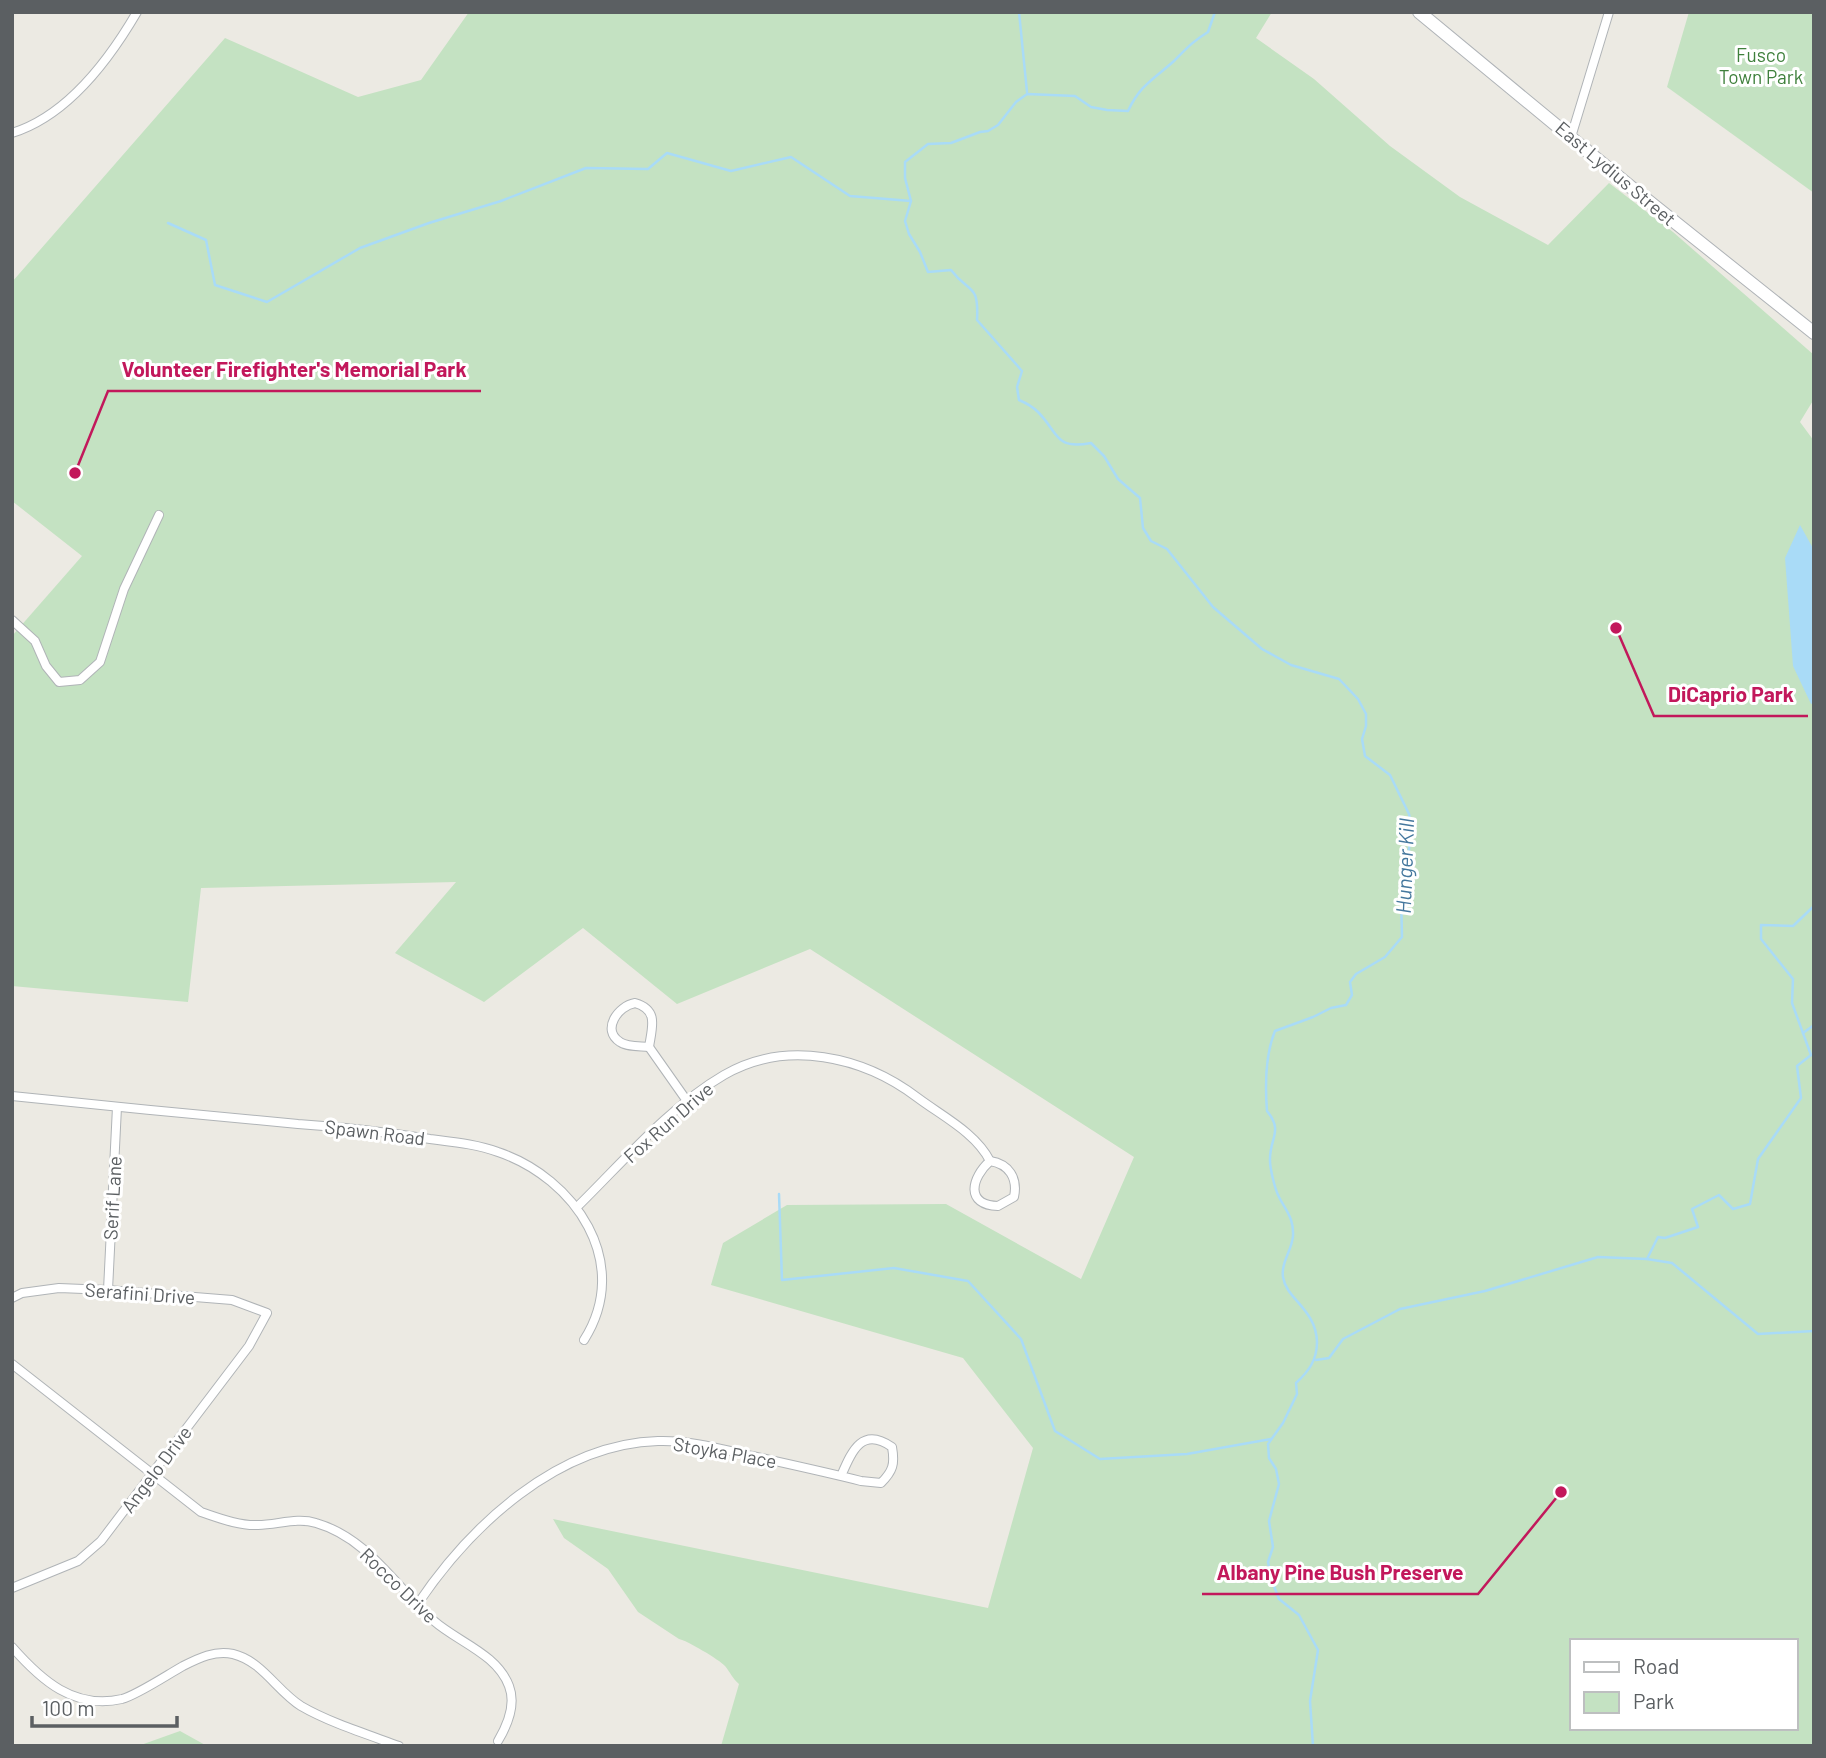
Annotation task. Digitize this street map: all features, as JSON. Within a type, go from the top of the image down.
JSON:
[{"type":"street","points":[[12,133],[51,114],[77,92],[137,12]]},
{"type":"street","name":"East Lydius Street","points":[[1419,12],[1632,188],[1814,333]]},
{"type":"street","points":[[1572,137],[1609,12]]},
{"type":"street","points":[[15,622],[35,641],[46,666],[59,682],[80,680],[100,662],[124,589],[159,515]]},
{"type":"street","points":[[649,1047],[619,1042],[615,1036],[614,1020],[620,1009],[635,1003],[646,1006],[651,1013],[652,1025],[649,1047],[687,1101]]},
{"type":"street","name":"Fox Run Drive","points":[[577,1207],[687,1101],[742,1066],[779,1056],[831,1058],[865,1066],[885,1075],[975,1141],[990,1161],[1004,1165],[1014,1178],[1014,1197],[998,1206],[982,1203],[974,1189],[980,1170],[990,1161]]},
{"type":"street","name":"Spawn Road","points":[[12,1097],[366,1129],[477,1146],[516,1159],[557,1187],[577,1207],[595,1242],[603,1279],[600,1304],[584,1340]]},
{"type":"street","name":"Serif Lane","points":[[108,1290],[117,1107]]},
{"type":"street","name":"Serafini Drive","points":[[12,1298],[22,1293],[59,1288],[108,1290],[232,1300],[267,1313]]},
{"type":"street","name":"Angelo Drive","points":[[12,1588],[67,1566],[89,1553],[154,1474],[248,1346],[267,1313]]},
{"type":"street","name":"Rocco Drive","points":[[12,1364],[201,1512],[257,1525],[281,1521],[315,1522],[361,1547],[381,1564],[416,1605],[436,1623],[500,1669],[510,1688],[511,1708],[506,1728],[497,1744]]},
{"type":"street","name":"Stoyka Place","points":[[416,1605],[438,1574],[503,1507],[559,1468],[588,1456],[657,1441],[700,1444],[841,1476],[881,1483],[892,1473],[892,1447],[879,1438],[867,1439],[856,1446],[841,1476]]},
{"type":"street","points":[[12,1647],[43,1679],[59,1690],[78,1698],[101,1700],[123,1699],[200,1658],[215,1653],[233,1654],[246,1659],[266,1673],[298,1704],[336,1723],[400,1746]]},
{"type":"green space","points":[[469,12],[1272,12],[1256,38],[1314,79],[1390,146],[1460,197],[1548,245],[1609,183],[1673,232],[1814,355],[1814,399],[1800,422],[1814,441],[1814,1746],[721,1746],[739,1684],[717,1659],[679,1639],[638,1612],[608,1569],[564,1538],[553,1519],[988,1608],[1033,1448],[963,1358],[711,1285],[723,1243],[787,1205],[946,1204],[1081,1279],[1134,1157],[810,949],[677,1004],[583,928],[484,1002],[395,953],[456,882],[201,888],[188,1002],[12,986],[12,636],[82,556],[12,501],[12,282],[225,38],[358,97],[421,80]]},
{"type":"green space","name":"Fusco Town Park","points":[[1689,12],[1814,12],[1814,193],[1667,87]]},
{"type":"green space","points":[[180,1731],[207,1746],[138,1746]]},
{"type":"water","points":[[1800,525],[1814,550],[1814,703],[1811,704],[1793,666],[1785,558]]},
{"type":"waterway","points":[[1019,12],[1027,92]]},
{"type":"waterway","name":"Hunger Kill","points":[[1215,12],[1208,32],[1148,83],[1128,111],[1091,107],[1075,96],[1027,94],[1016,102],[998,125],[988,131],[951,143],[928,144],[905,162],[905,178],[911,201],[905,221],[928,272],[951,270],[972,290],[976,300],[977,320],[1022,371],[1017,387],[1019,400],[1038,412],[1064,442],[1079,445],[1091,443],[1104,456],[1118,479],[1140,498],[1143,528],[1151,541],[1167,549],[1213,607],[1262,649],[1291,665],[1339,679],[1358,699],[1366,714],[1362,739],[1365,756],[1390,775],[1409,814],[1411,827],[1407,871],[1401,893],[1402,937],[1385,957],[1356,974],[1350,982],[1352,995],[1346,1005],[1331,1008],[1275,1031],[1268,1060],[1267,1111],[1275,1130],[1270,1153],[1271,1169],[1277,1194],[1289,1215],[1293,1230],[1283,1277],[1289,1292],[1312,1321],[1317,1342],[1311,1365],[1296,1383],[1297,1394],[1283,1423],[1268,1444],[1269,1458],[1276,1469],[1279,1484],[1269,1521],[1273,1547],[1268,1562],[1279,1599],[1299,1615],[1318,1650],[1310,1701],[1313,1746]]},
{"type":"waterway","points":[[168,223],[206,240],[215,285],[267,302],[360,248],[501,201],[586,168],[648,169],[667,153],[731,171],[791,157],[850,196],[911,201]]},
{"type":"waterway","points":[[1814,756],[1814,763]]},
{"type":"waterway","points":[[1316,1360],[1329,1358],[1343,1339],[1400,1309],[1485,1291],[1598,1257],[1647,1259],[1658,1237],[1665,1238],[1698,1227],[1692,1209],[1719,1195],[1733,1209],[1750,1204],[1758,1159],[1801,1098],[1797,1066],[1811,1055],[1792,1003],[1793,979],[1761,939],[1761,925],[1793,926],[1814,906]]},
{"type":"waterway","points":[[1803,1033],[1814,1025]]},
{"type":"waterway","points":[[779,1194],[782,1280],[894,1268],[968,1281],[1021,1339],[1055,1431],[1100,1459],[1187,1454],[1271,1439]]},
{"type":"waterway","points":[[1647,1259],[1672,1263],[1758,1334],[1814,1331]]},
{"type":"place","name":"Volunteer Firefighter's Memorial Park","points":[[75,473]]},
{"type":"place","name":"DiCaprio Park","points":[[1616,628]]},
{"type":"place","name":"Albany Pine Bush Preserve","points":[[1561,1492]]}]
